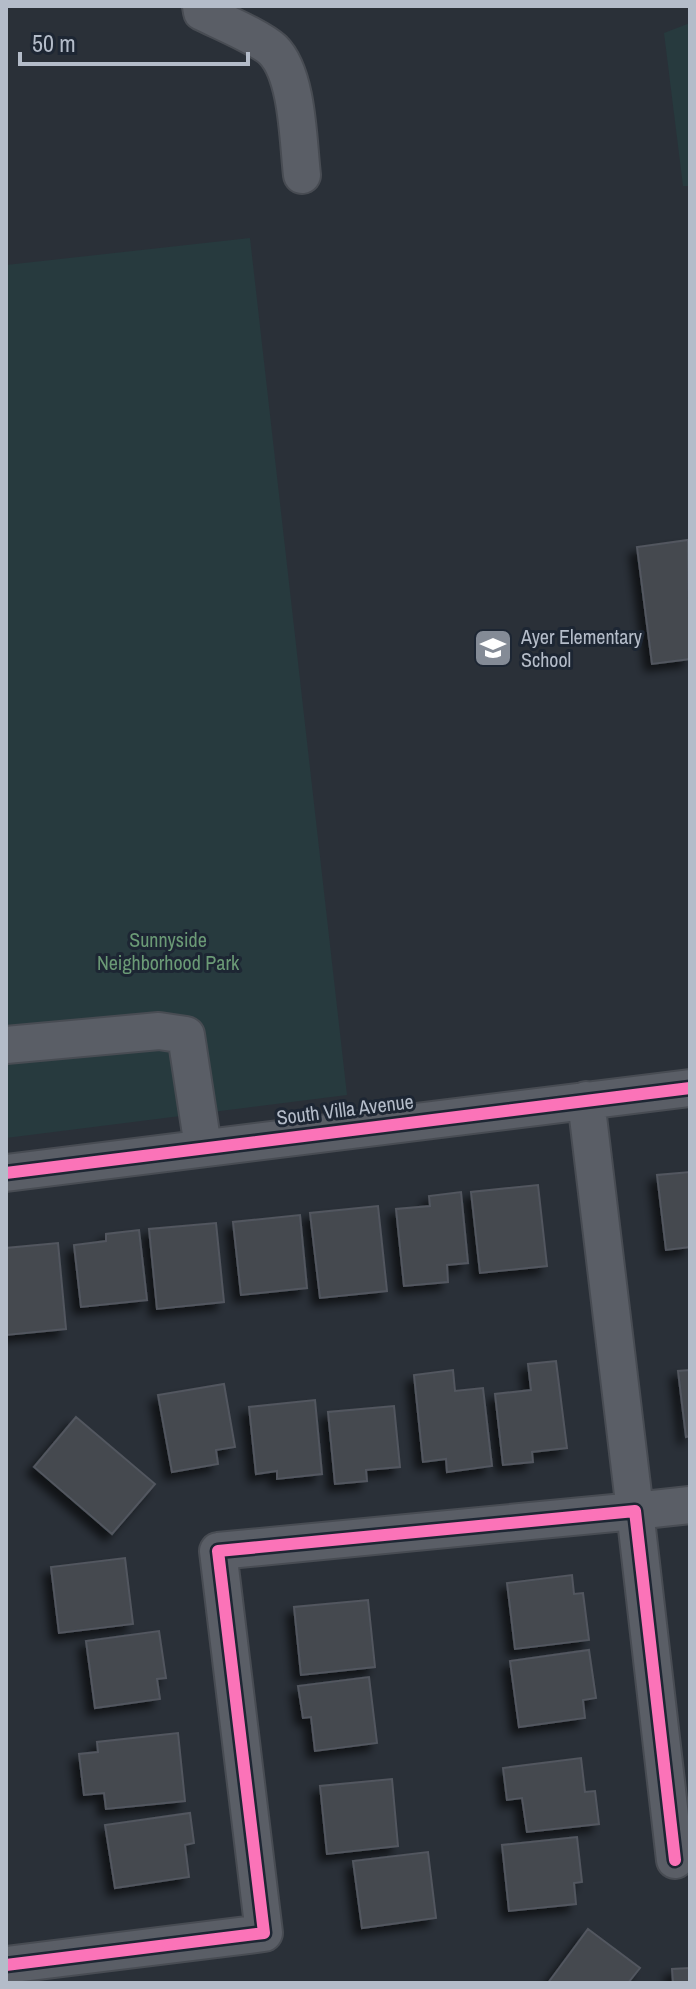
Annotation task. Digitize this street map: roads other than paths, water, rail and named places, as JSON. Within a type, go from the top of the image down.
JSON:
[{"type":"street","points":[[202,9],[271,48],[283,62],[289,79],[302,175]]},
{"type":"street","points":[[6,1045],[159,1031],[186,1035],[203,1147]]},
{"type":"street","name":"South Villa Avenue","points":[[6,1173],[690,1088]]},
{"type":"street","points":[[586,1100],[675,1860]]},
{"type":"street","points":[[6,1965],[264,1933],[218,1551],[690,1505]]},
{"type":"place","name":"Ayer Elementary School","points":[[493,648]]},
{"type":"park label","name":"Sunnyside Neighborhood Park","points":[[168,950]]}]
